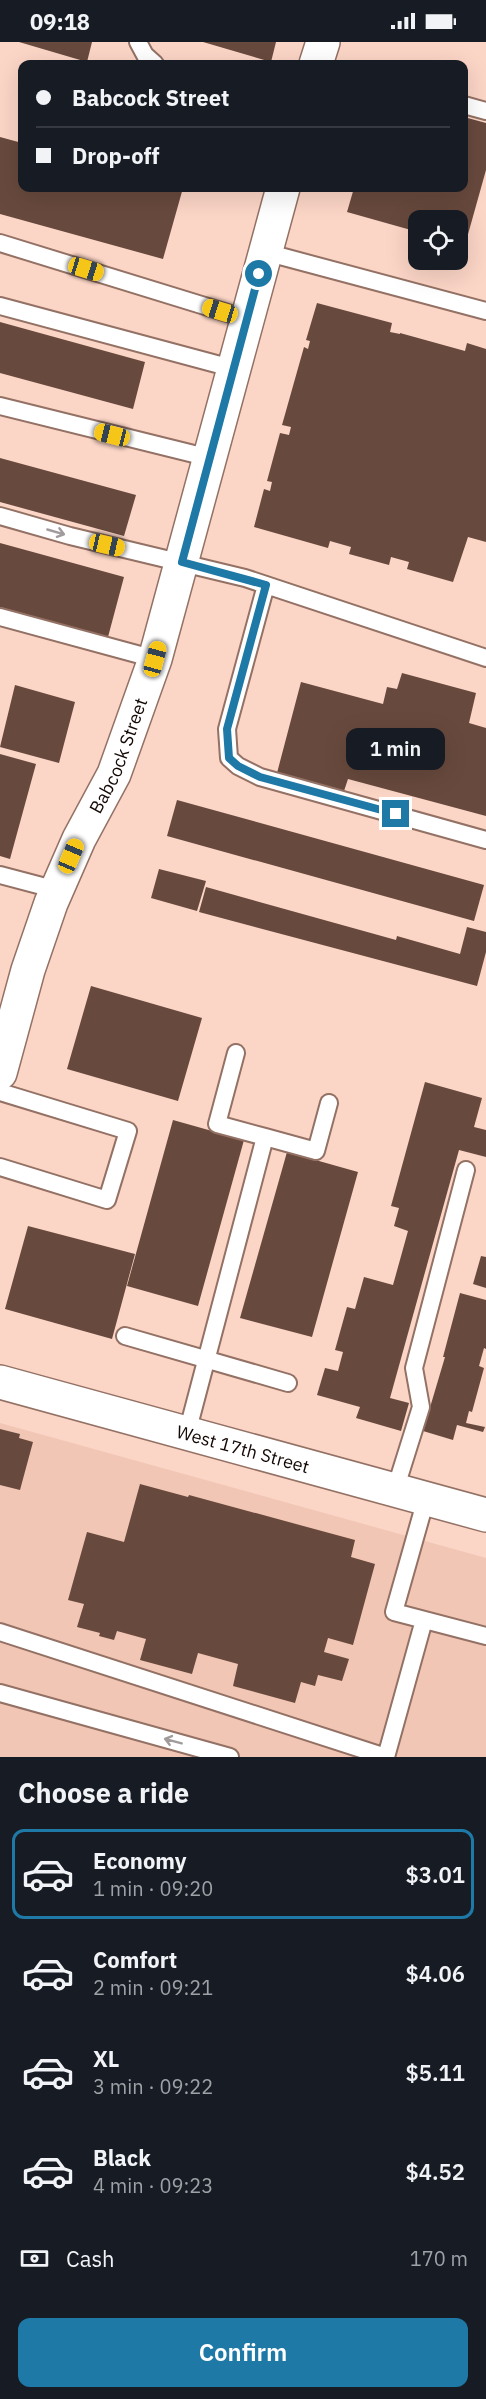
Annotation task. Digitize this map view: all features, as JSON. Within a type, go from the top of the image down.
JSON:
[{"type":"street","name":"Babcock Street","points":[[0,1073],[28,970],[57,890],[79,839],[114,774],[155,659],[282,192]]},
{"type":"street","name":"West 17th Street","points":[[0,1382],[486,1515]]},
{"type":"lane","points":[[138,42],[151,60]]},
{"type":"lane","points":[[468,106],[486,111]]},
{"type":"lane","points":[[0,243],[247,319]]},
{"type":"lane","points":[[265,252],[486,311]]},
{"type":"lane","points":[[0,306],[234,369]]},
{"type":"lane","points":[[0,406],[210,458]]},
{"type":"lane","points":[[0,516],[266,585],[486,658]]},
{"type":"lane","points":[[266,585],[227,729],[229,758],[238,766],[260,777],[486,840]]},
{"type":"lane","points":[[0,617],[155,659]]},
{"type":"lane","points":[[0,875],[57,890]]},
{"type":"lane","points":[[236,1053],[217,1124],[316,1151],[328,1103]]},
{"type":"lane","points":[[0,1092],[128,1131],[107,1200],[0,1167]]},
{"type":"lane","points":[[187,1433],[265,1137]]},
{"type":"lane","points":[[395,1490],[421,1407],[414,1368],[466,1170]]},
{"type":"lane","points":[[125,1336],[288,1383]]},
{"type":"lane","points":[[426,1499],[394,1612],[486,1636]]},
{"type":"lane","points":[[0,1632],[386,1757],[424,1620]]},
{"type":"lane","points":[[0,1693],[230,1757]]},
{"type":"shaded area","points":[[0,1423],[486,1558],[486,1757],[0,1757]]},
{"type":"building","points":[[19,42],[92,42],[88,60],[80,60]]},
{"type":"building","points":[[203,42],[276,42],[272,60],[264,60]]},
{"type":"building","points":[[468,118],[486,123],[486,170],[468,234],[468,210],[408,210],[408,229],[347,212],[353,192],[468,192]]},
{"type":"building","points":[[0,137],[18,142],[18,192],[182,192],[163,259],[0,214]]},
{"type":"building","points":[[317,303],[392,323],[390,332],[465,351],[467,343],[486,349],[486,542],[468,537],[453,582],[407,569],[409,562],[391,557],[389,565],[349,554],[351,547],[330,541],[328,548],[254,527],[264,489],[270,491],[272,482],[267,481],[280,433],[289,435],[291,427],[282,425],[304,347],[308,349],[310,341],[306,340]]},
{"type":"building","points":[[0,322],[145,362],[133,409],[0,373]]},
{"type":"building","points":[[0,458],[136,495],[124,536],[0,502]]},
{"type":"building","points":[[0,543],[124,577],[108,637],[0,607]]},
{"type":"building","points":[[402,673],[476,693],[469,723],[486,728],[486,816],[348,779],[344,791],[277,773],[301,682],[383,704],[387,687],[397,689]]},
{"type":"building","points":[[15,685],[75,702],[59,763],[0,747]]},
{"type":"building","points":[[0,754],[36,764],[10,859],[0,856]]},
{"type":"building","points":[[177,800],[484,885],[474,921],[167,836]]},
{"type":"building","points":[[159,869],[206,881],[197,911],[151,898]]},
{"type":"building","points":[[206,887],[396,940],[397,936],[460,954],[467,927],[486,932],[486,952],[477,986],[199,912]]},
{"type":"building","points":[[91,986],[202,1018],[178,1101],[67,1069]]},
{"type":"building","points":[[425,1082],[482,1098],[474,1127],[486,1130],[486,1157],[459,1150],[390,1398],[409,1403],[401,1431],[356,1418],[360,1407],[317,1395],[325,1368],[338,1371],[343,1352],[335,1350],[347,1307],[355,1309],[364,1277],[393,1285],[408,1231],[394,1226],[399,1208],[391,1206]]},
{"type":"building","points":[[173,1120],[244,1140],[198,1306],[127,1286]]},
{"type":"building","points":[[287,1152],[358,1172],[312,1337],[240,1318]]},
{"type":"building","points":[[28,1226],[135,1254],[112,1339],[5,1309]]},
{"type":"building","points":[[481,1256],[486,1257],[486,1288],[473,1284]]},
{"type":"building","points":[[460,1293],[486,1300],[486,1349],[484,1348],[479,1366],[484,1368],[472,1412],[469,1411],[466,1423],[485,1427],[483,1432],[457,1425],[453,1440],[423,1431],[445,1357],[443,1357]]},
{"type":"building","points":[[0,1429],[20,1434],[19,1438],[33,1442],[20,1490],[0,1485]]},
{"type":"building","points":[[140,1484],[355,1540],[351,1557],[375,1564],[353,1645],[328,1638],[324,1652],[349,1659],[342,1681],[318,1675],[315,1686],[301,1682],[295,1703],[233,1686],[238,1664],[198,1653],[192,1674],[140,1660],[146,1639],[117,1631],[114,1640],[99,1636],[100,1633],[77,1627],[84,1604],[68,1600],[87,1532],[124,1542]]},
{"type":"route","points":[[259,274],[182,562],[266,585],[227,729],[229,758],[238,766],[260,777],[396,814]]}]
